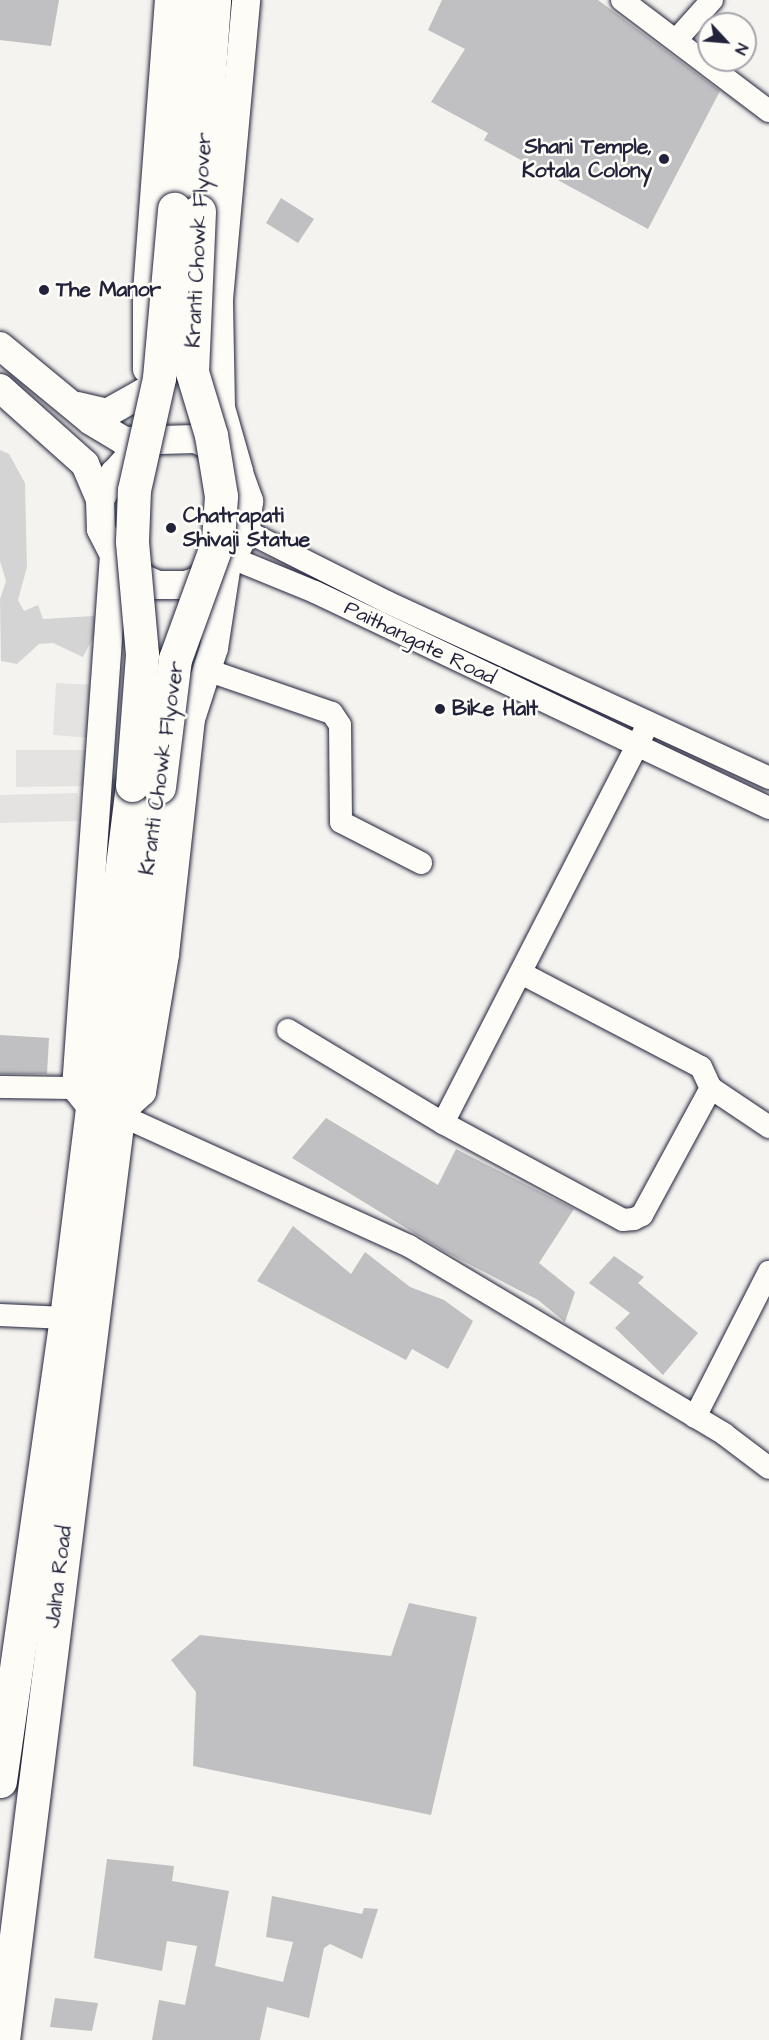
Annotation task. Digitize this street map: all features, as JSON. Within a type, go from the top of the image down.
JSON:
[{"type":"highway","name":"Kranti Chowk Flyover","points":[[95,1104],[146,786],[175,659],[218,541],[221,496],[212,435],[192,372],[186,210],[190,0]]},
{"type":"highway","name":"Kranti Chowk Flyover","points":[[146,786],[142,654],[132,541],[134,490],[159,378],[186,210],[214,0]]},
{"type":"highway","name":"Jalna Road","points":[[0,1781],[95,1104]]},
{"type":"highway","name":"Jalna Road","points":[[3,2040],[95,1104]]},
{"type":"main road","points":[[100,500],[114,474],[143,443],[147,292],[169,0]]},
{"type":"main road","points":[[114,555],[95,1104],[142,1092],[165,954],[191,719],[207,669],[229,561],[246,531],[249,501],[221,408],[219,299],[246,0]]},
{"type":"main road","points":[[0,346],[69,403],[124,441],[143,443],[168,436],[196,439],[221,452],[239,473]]},
{"type":"main road","points":[[0,388],[85,464],[100,500],[101,529],[114,555],[133,574],[158,585],[186,585],[229,561]]},
{"type":"main road","points":[[69,403],[107,413],[146,391]]},
{"type":"street","points":[[622,0],[678,38],[769,111]]},
{"type":"street","points":[[678,38],[712,0]]},
{"type":"street","name":"Paithangate Road","points":[[246,531],[769,778]]},
{"type":"street","name":"Paithangate Road","points":[[229,561],[315,592],[769,808]]},
{"type":"street","points":[[207,669],[332,713],[340,725],[341,822],[421,863]]},
{"type":"street","points":[[443,1123],[650,723]]},
{"type":"street","points":[[521,973],[701,1067],[711,1088],[769,1127]]},
{"type":"street","points":[[288,1030],[443,1123],[623,1220],[634,1219],[642,1215],[711,1088]]},
{"type":"street","points":[[0,1087],[95,1104],[409,1246],[695,1417],[769,1468]]},
{"type":"street","points":[[695,1417],[769,1272]]},
{"type":"street","points":[[0,1316],[66,1318]]},
{"type":"shaded area","points":[[0,450],[9,454],[25,483],[27,567],[18,600],[24,611],[38,605],[43,619],[94,616],[98,628],[83,657],[53,643],[39,644],[17,664],[1,661],[0,599],[6,581],[0,561]]},
{"type":"shaded area","points":[[56,683],[95,685],[92,738],[53,735]]},
{"type":"shaded area","points":[[16,750],[90,750],[90,786],[16,787]]},
{"type":"shaded area","points":[[78,793],[78,821],[0,823],[0,795]]},
{"type":"building","points":[[0,0],[59,0],[51,46],[0,40]]},
{"type":"building","points":[[442,0],[598,0],[720,91],[648,229],[484,140],[488,133],[431,102],[465,49],[428,30]]},
{"type":"building","points":[[281,198],[314,219],[298,243],[266,223]]},
{"type":"building","points":[[0,1035],[49,1038],[47,1074],[0,1074]]},
{"type":"building","points":[[326,1118],[438,1185],[456,1149],[574,1209],[539,1263],[575,1292],[565,1322],[538,1300],[442,1250],[292,1158]]},
{"type":"building","points":[[293,1226],[351,1274],[365,1252],[410,1287],[444,1300],[473,1321],[448,1369],[412,1349],[406,1360],[257,1281]]},
{"type":"building","points":[[614,1256],[644,1277],[638,1283],[698,1333],[663,1375],[615,1328],[630,1313],[589,1283]]},
{"type":"building","points":[[409,1603],[477,1617],[431,1815],[193,1766],[196,1692],[171,1660],[200,1635],[391,1656]]},
{"type":"building","points":[[107,1859],[174,1866],[172,1881],[229,1891],[215,1966],[283,1982],[293,1942],[266,1937],[272,1896],[362,1914],[364,1908],[378,1909],[362,1959],[330,1944],[324,1948],[309,2018],[267,2007],[260,2040],[152,2040],[159,2000],[185,2005],[197,1946],[167,1941],[162,1971],[94,1958]]},
{"type":"building","points":[[55,1998],[98,2003],[92,2031],[50,2027]]},
{"type":"place","name":"Shani Temple, Kotala Colony","points":[[664,159]]},
{"type":"place","name":"The Manor","points":[[44,290]]},
{"type":"place","name":"Chatrapati Shivaji Statue","points":[[171,528]]},
{"type":"place","name":"Bike Halt","points":[[440,709]]}]
